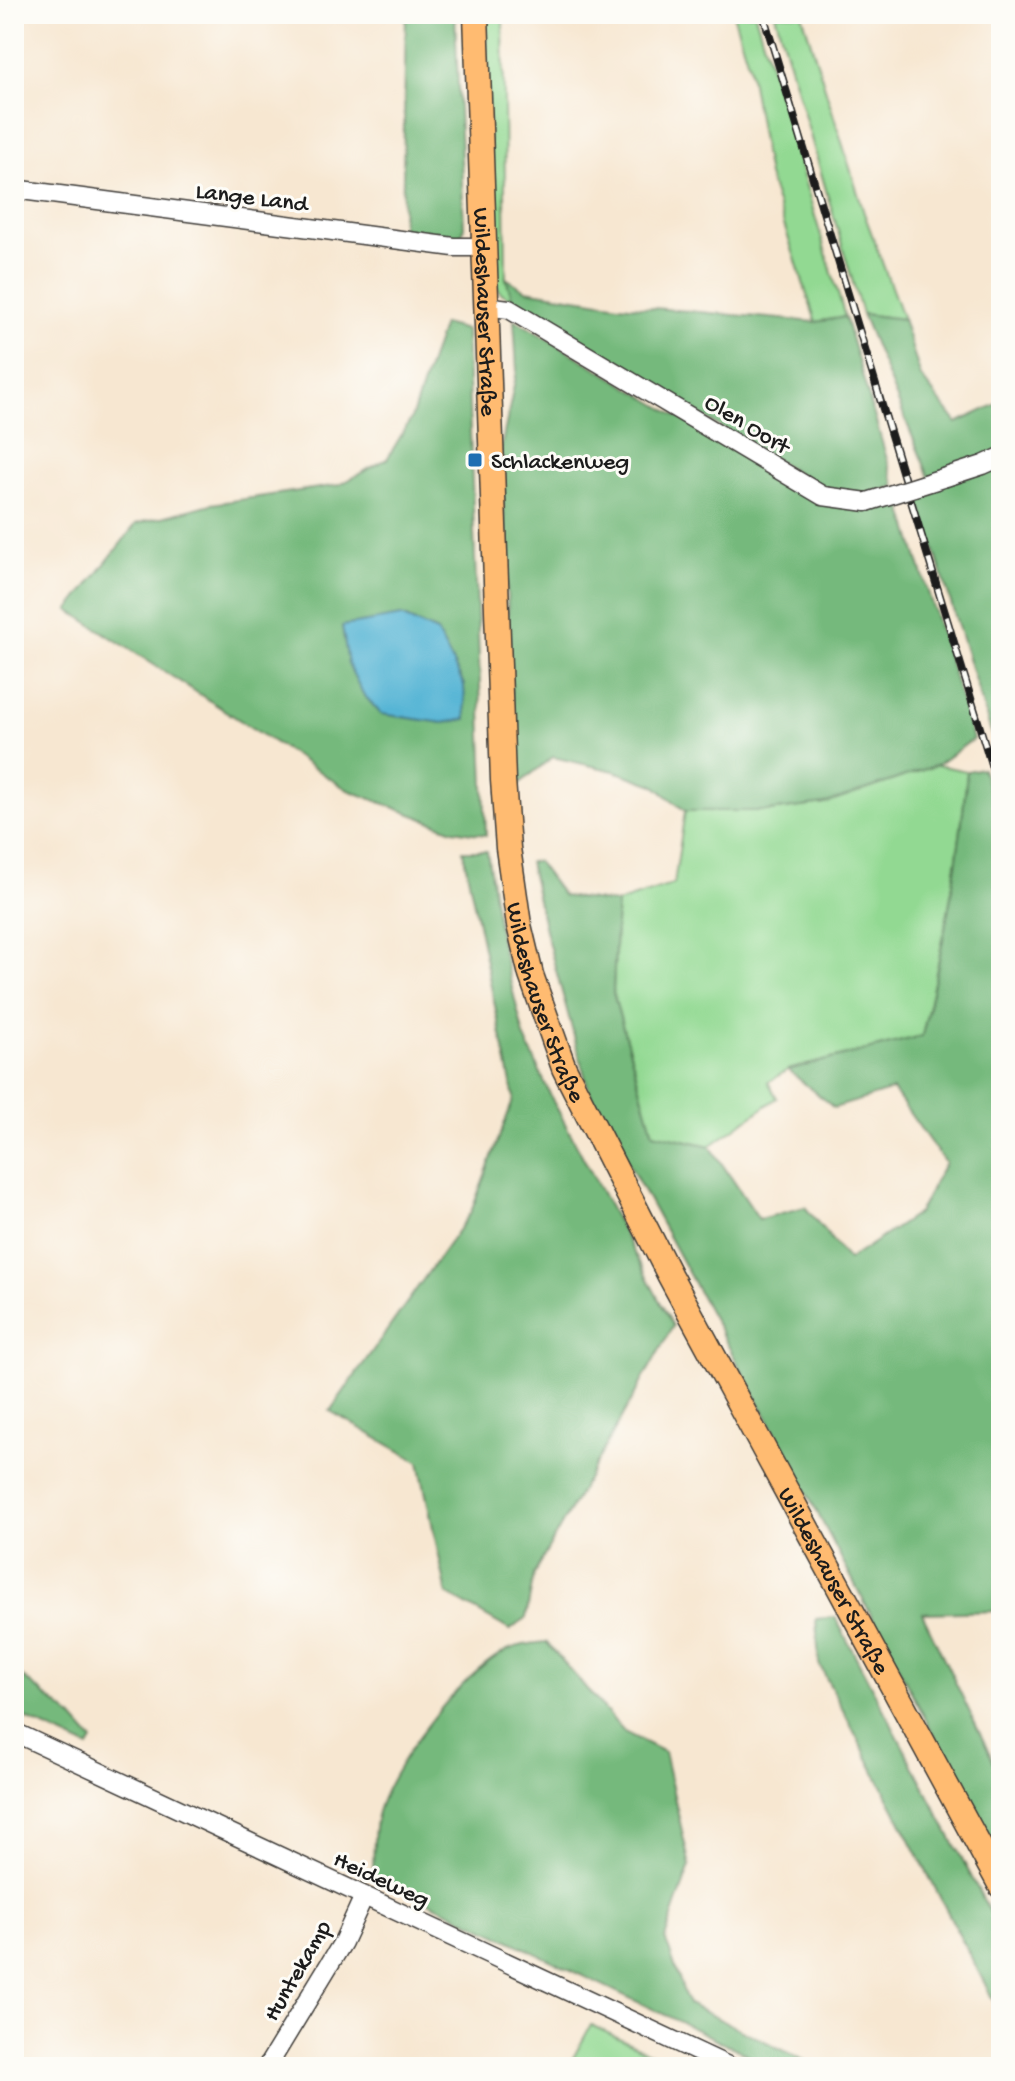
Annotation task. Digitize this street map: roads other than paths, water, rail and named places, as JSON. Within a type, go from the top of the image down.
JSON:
[{"type":"main road","name":"Wildeshauser Straße","points":[[476,14],[508,848],[519,925],[531,975],[569,1078],[656,1248],[1001,1886]]},
{"type":"street","name":"Lange Land","points":[[14,189],[454,247],[484,247]]},
{"type":"street","name":"Olen Oort","points":[[485,306],[509,309],[823,496],[867,502],[1001,457]]},
{"type":"street","name":"Heideweg","points":[[14,1732],[730,2067]]},
{"type":"street","name":"Huntekamp","points":[[267,2067],[343,1942],[364,1896]]},
{"type":"water","points":[[401,616],[437,632],[464,685],[466,719],[443,723],[381,714],[363,694],[348,664],[342,626]]},
{"type":"railway","points":[[763,14],[1001,797]]},
{"type":"place","name":"Schlackenweg","points":[[475,460]]}]
